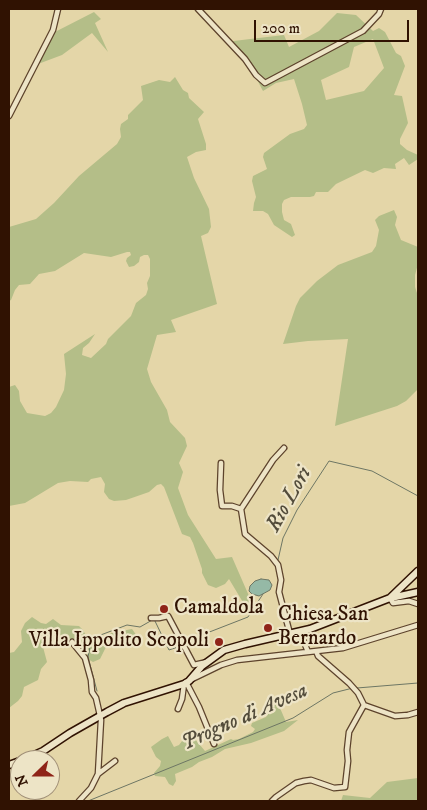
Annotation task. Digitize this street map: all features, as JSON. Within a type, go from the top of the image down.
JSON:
[{"type":"street","points":[[9,116],[53,30],[58,9]]},
{"type":"street","points":[[198,9],[245,59],[256,76],[265,83],[364,31],[381,9]]},
{"type":"street","points":[[284,448],[273,460],[241,510],[244,534],[271,556],[278,565],[281,580],[279,592],[290,634]]},
{"type":"street","points":[[221,463],[220,490],[222,506],[232,506],[241,510]]},
{"type":"street","points":[[390,598],[418,571]]},
{"type":"street","points":[[178,709],[186,682],[224,650],[300,632],[390,598],[418,592]]},
{"type":"street","points":[[390,598],[393,603],[409,601],[418,604]]},
{"type":"street","points":[[151,618],[168,616],[194,664],[208,662]]},
{"type":"street","points":[[44,750],[101,715],[124,704],[186,682],[220,665],[237,660],[316,652],[350,646],[418,625]]},
{"type":"street","points":[[300,632],[308,652]]},
{"type":"street","points":[[72,642],[85,658],[92,692],[96,698],[101,715],[98,774],[91,788],[79,801]]},
{"type":"street","points":[[316,652],[356,691],[364,705],[396,716],[418,712]]},
{"type":"street","points":[[186,682],[199,707],[214,744]]},
{"type":"street","points":[[272,801],[296,783],[304,781],[311,780],[334,788],[345,787],[349,732],[364,705]]},
{"type":"street","points":[[98,774],[115,761]]},
{"type":"green space","points":[[94,12],[101,19],[95,23],[108,52],[92,33],[62,55],[38,64],[53,33]]},
{"type":"green space","points":[[337,13],[356,15],[373,31],[379,28],[385,32],[396,53],[401,56],[405,66],[394,95],[402,96],[408,123],[400,139],[400,144],[418,155],[418,159],[409,165],[404,158],[395,164],[396,169],[384,168],[373,173],[365,170],[336,184],[328,192],[316,192],[314,196],[310,197],[291,197],[284,200],[282,212],[284,220],[291,224],[295,235],[292,237],[274,225],[268,214],[263,211],[253,211],[256,197],[252,181],[253,176],[267,169],[263,157],[264,153],[290,134],[304,129],[307,125],[294,79],[276,83],[263,91],[248,63],[225,42],[284,35],[289,47],[319,31]],"holes":[[[373,39],[384,68],[364,91],[326,100],[321,80],[349,67],[354,47]]]},
{"type":"green space","points":[[175,77],[183,90],[188,93],[189,98],[204,112],[198,119],[206,150],[196,152],[187,157],[194,178],[209,209],[211,227],[208,233],[201,236],[217,304],[171,320],[176,332],[157,335],[147,369],[151,382],[167,410],[170,422],[185,438],[187,446],[179,463],[183,472],[178,488],[188,515],[216,559],[232,557],[256,612],[250,614],[229,579],[225,584],[216,588],[208,585],[202,573],[193,543],[190,537],[182,534],[164,487],[161,484],[149,492],[126,500],[114,501],[109,499],[104,492],[105,484],[101,477],[91,479],[88,482],[70,481],[58,483],[25,503],[9,506],[9,387],[15,385],[19,391],[20,401],[27,413],[45,416],[51,413],[64,390],[66,374],[64,354],[95,334],[83,348],[82,355],[91,358],[106,344],[108,339],[131,316],[136,303],[146,295],[150,276],[150,259],[148,255],[144,255],[140,257],[139,262],[134,266],[129,267],[126,261],[131,255],[130,252],[111,257],[84,253],[55,271],[39,274],[30,284],[19,285],[9,301],[9,227],[36,219],[79,176],[117,144],[121,137],[121,124],[128,119],[128,115],[143,100],[141,86],[159,80],[170,82]]},
{"type":"green space","points":[[394,210],[397,217],[395,225],[401,240],[418,247],[415,287],[418,296],[418,389],[406,401],[397,406],[335,426],[348,339],[283,344],[300,298],[317,281],[338,265],[372,252],[376,246],[379,230],[375,220],[379,216]]},
{"type":"green space","points":[[32,617],[46,624],[53,619],[61,625],[79,626],[89,641],[96,646],[111,633],[132,629],[137,636],[115,641],[107,645],[100,659],[93,662],[86,658],[68,640],[57,639],[43,647],[47,662],[41,669],[38,680],[24,687],[22,696],[9,708],[9,653],[14,652],[22,642],[21,631],[25,623]]},
{"type":"green space","points":[[277,701],[286,722],[298,720],[284,731],[251,743],[225,749],[175,774],[176,781],[173,786],[169,784],[165,777],[155,776],[154,773],[160,766],[161,761],[156,757],[151,747],[162,739],[168,736],[174,747],[179,745],[189,732],[205,751],[231,739],[239,739],[253,732],[255,729],[251,726],[252,723],[266,717]]},
{"type":"green space","points":[[418,778],[418,801],[341,801],[343,795],[370,798],[387,782]]},
{"type":"shaded area","points":[[261,579],[269,580],[272,585],[270,590],[259,596],[252,594],[249,591],[250,586],[255,581]]},
{"type":"waterway","name":"Rio Lori","points":[[278,560],[283,538],[297,510],[329,461],[372,471],[418,496]]},
{"type":"waterway","name":"Rio Lori","points":[[184,644],[194,638],[248,617],[263,594]]},
{"type":"waterway","name":"Rio Lori","points":[[97,691],[88,657],[90,647],[98,636],[127,625],[140,627],[154,619],[169,650],[181,646]]},
{"type":"waterway","name":"Progno di Avesa","points":[[357,688],[418,683]]},
{"type":"waterway","name":"Progno di Avesa","points":[[88,801],[293,718],[333,693],[353,688]]},
{"type":"place","name":"Camaldola","points":[[164,609]]},
{"type":"place","name":"Chiesa San Bernardo","points":[[268,628]]},
{"type":"place","name":"Villa Ippolito Scopoli","points":[[219,642]]}]
